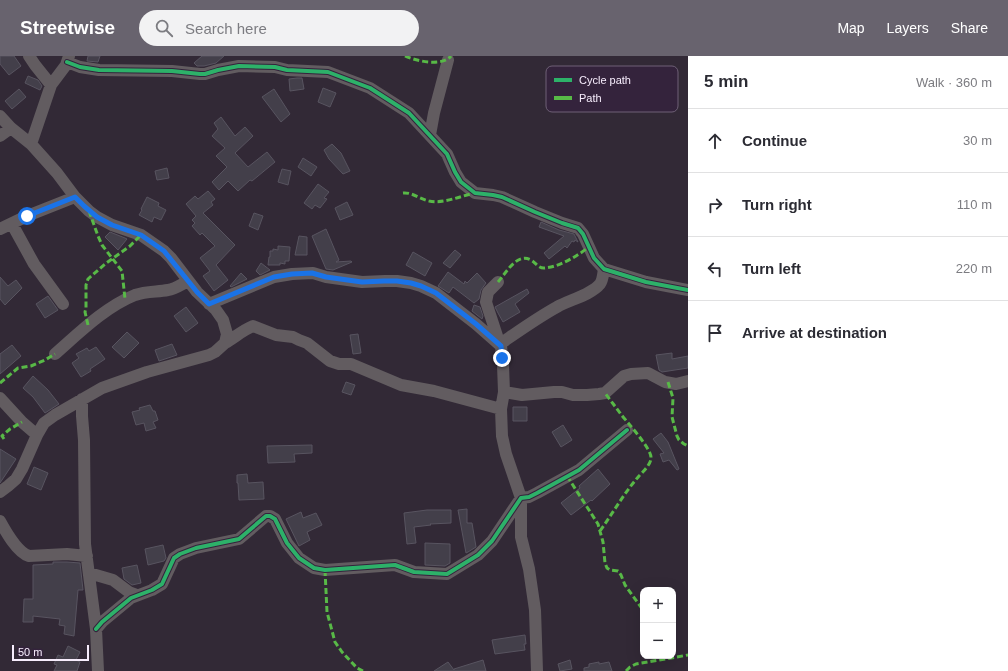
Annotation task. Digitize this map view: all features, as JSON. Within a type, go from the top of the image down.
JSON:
[{"type":"street","points":[[29,56],[51,85]]},
{"type":"street","points":[[31,144],[51,85],[66,65],[68,59],[80,66],[98,70],[172,71],[205,74],[239,66],[275,67],[287,70],[328,72],[370,88],[409,113],[447,154],[461,182],[474,193],[502,197],[562,223],[578,228],[583,234],[594,258],[604,269],[646,282],[688,290]]},
{"type":"street","points":[[430,135],[434,113],[448,60]]},
{"type":"street","points":[[0,116],[11,128],[31,144],[57,173],[75,197],[97,217],[112,225],[141,235],[164,251],[171,258],[197,292],[216,310],[223,320],[227,334],[225,343]]},
{"type":"street","points":[[0,136],[11,128]]},
{"type":"street","points":[[0,229],[34,213],[75,197]]},
{"type":"street","points":[[12,224],[34,264],[63,304]]},
{"type":"street","points":[[500,345],[556,308],[585,295],[600,284],[603,278],[604,269]]},
{"type":"street","points":[[209,304],[274,277],[292,274],[312,273],[326,277],[362,282],[404,282],[421,286],[436,293],[500,345]]},
{"type":"street","points":[[55,354],[88,325],[119,302],[145,292],[170,290],[188,281]]},
{"type":"street","points":[[498,282],[488,292],[486,302],[500,345],[503,365],[504,392],[501,410],[502,436],[506,454],[521,498],[521,537],[529,569],[535,610],[537,671]]},
{"type":"street","points":[[0,492],[16,479],[22,470],[37,435],[44,423],[59,412],[102,388],[147,372],[209,355],[246,329],[253,326],[276,335],[293,337],[307,343],[330,361],[339,364],[351,364],[401,384],[434,391],[501,410]]},
{"type":"street","points":[[504,392],[522,395],[558,392],[580,395],[599,394],[605,393],[624,376],[631,374],[648,373],[665,382],[676,384],[688,381]]},
{"type":"street","points":[[0,398],[22,422],[37,435]]},
{"type":"street","points":[[82,399],[85,544],[96,629],[98,671]]},
{"type":"street","points":[[96,629],[102,622],[131,598],[152,590],[162,584],[174,558],[180,554],[196,548],[239,539],[266,516],[270,516],[275,519],[288,543],[299,558],[314,568],[325,570],[395,565],[414,572],[447,574],[478,555],[492,541],[521,498],[529,497],[579,470],[627,430]]},
{"type":"street","points":[[0,521],[25,555],[67,554],[87,556]]},
{"type":"street","points":[[89,573],[113,580],[129,592],[137,595]]},
{"type":"building","points":[[0,56],[14,56],[21,66],[9,75],[0,64]]},
{"type":"building","points":[[88,56],[100,56],[98,62],[87,61]]},
{"type":"building","points":[[202,56],[224,56],[216,63],[197,66],[194,63]]},
{"type":"building","points":[[28,76],[38,80],[42,86],[40,90],[25,83]]},
{"type":"building","points":[[302,78],[304,89],[290,91],[289,79]]},
{"type":"building","points":[[323,88],[336,93],[330,107],[318,102]]},
{"type":"building","points":[[19,89],[26,97],[12,109],[5,101]]},
{"type":"building","points":[[274,89],[290,114],[281,122],[262,97]]},
{"type":"building","points":[[221,117],[235,136],[245,127],[253,136],[235,153],[248,167],[267,152],[275,162],[252,181],[250,180],[238,191],[228,181],[219,190],[212,182],[227,167],[216,156],[225,148],[212,136],[218,129],[214,123]]},
{"type":"building","points":[[332,144],[341,153],[350,171],[343,174],[329,159],[324,150]]},
{"type":"building","points":[[303,158],[317,167],[311,176],[298,167]]},
{"type":"building","points":[[167,168],[169,178],[157,180],[155,171]]},
{"type":"building","points":[[282,169],[291,171],[288,185],[278,182]]},
{"type":"building","points":[[318,184],[329,192],[324,198],[327,199],[320,208],[315,205],[312,209],[304,203]]},
{"type":"building","points":[[208,191],[215,199],[211,202],[213,205],[203,213],[235,245],[216,265],[228,280],[214,291],[203,276],[210,271],[200,258],[215,246],[202,233],[200,235],[192,226],[195,223],[192,220],[196,216],[186,204],[195,196],[198,199]]},
{"type":"building","points":[[147,197],[159,203],[158,206],[166,210],[161,220],[154,217],[152,222],[139,215]]},
{"type":"building","points":[[347,202],[353,215],[340,220],[335,208]]},
{"type":"building","points":[[254,213],[263,216],[258,230],[249,226]]},
{"type":"building","points":[[541,222],[559,230],[574,234],[578,242],[575,240],[574,242],[572,241],[567,248],[565,246],[549,259],[544,253],[564,236],[539,227]]},
{"type":"building","points":[[326,229],[339,260],[336,262],[352,262],[333,270],[326,269],[312,236]]},
{"type":"building","points":[[110,232],[127,239],[118,250],[105,237]]},
{"type":"building","points":[[299,236],[307,237],[307,255],[295,255]]},
{"type":"building","points":[[278,246],[290,247],[289,261],[285,261],[285,264],[280,263],[280,265],[268,265],[270,251],[273,251],[273,249],[278,250]]},
{"type":"building","points":[[455,250],[461,255],[450,268],[443,263]]},
{"type":"building","points":[[413,252],[432,263],[425,276],[406,265]]},
{"type":"building","points":[[261,263],[270,270],[260,275],[256,271]]},
{"type":"building","points":[[448,272],[464,284],[465,281],[467,283],[477,273],[486,283],[481,290],[479,299],[474,303],[453,287],[449,293],[438,286]]},
{"type":"building","points":[[241,273],[247,279],[231,287],[230,286]]},
{"type":"building","points":[[0,277],[8,286],[16,280],[22,288],[5,305],[0,299]]},
{"type":"building","points":[[527,289],[529,293],[515,304],[520,312],[503,322],[495,307]]},
{"type":"building","points":[[48,296],[58,310],[45,318],[36,304]]},
{"type":"building","points":[[474,305],[480,307],[483,316],[482,319],[472,311]]},
{"type":"building","points":[[186,307],[198,323],[186,332],[174,316]]},
{"type":"building","points":[[127,332],[139,343],[124,358],[112,347]]},
{"type":"building","points":[[358,334],[361,353],[353,354],[350,335]]},
{"type":"building","points":[[172,344],[177,355],[159,361],[155,350]]},
{"type":"building","points":[[12,345],[21,356],[0,374],[0,354]]},
{"type":"building","points":[[96,347],[105,359],[81,377],[72,363],[79,358],[76,354],[87,348],[89,351]]},
{"type":"building","points":[[672,353],[672,359],[688,356],[688,368],[662,372],[659,370],[656,355]]},
{"type":"building","points":[[33,376],[48,390],[59,404],[45,413],[33,397],[23,388]]},
{"type":"building","points":[[346,382],[355,385],[351,395],[342,392]]},
{"type":"building","points":[[150,405],[153,411],[155,411],[158,420],[153,422],[156,428],[146,431],[144,423],[136,425],[132,412]]},
{"type":"building","points":[[513,407],[527,407],[527,421],[513,421]]},
{"type":"building","points":[[563,425],[572,440],[561,447],[552,432]]},
{"type":"building","points":[[661,433],[668,442],[679,469],[677,470],[669,460],[663,462],[660,454],[664,453],[653,439]]},
{"type":"building","points":[[312,445],[312,453],[294,454],[295,462],[268,463],[267,446]]},
{"type":"building","points":[[0,449],[16,459],[0,483]]},
{"type":"building","points":[[34,467],[48,473],[41,490],[27,484]]},
{"type":"building","points":[[598,469],[610,484],[592,501],[591,500],[571,515],[561,503],[580,488],[579,486]]},
{"type":"building","points":[[247,474],[248,483],[263,482],[264,499],[239,500],[237,475]]},
{"type":"building","points":[[467,509],[467,523],[472,523],[476,547],[466,553],[458,510]]},
{"type":"building","points":[[427,510],[451,510],[451,523],[430,524],[431,525],[414,527],[416,543],[407,544],[404,513]]},
{"type":"building","points":[[301,512],[303,518],[316,513],[322,525],[307,532],[310,540],[299,546],[286,519]]},
{"type":"building","points":[[425,543],[450,544],[450,563],[445,566],[425,565]]},
{"type":"building","points":[[163,545],[166,558],[164,561],[148,565],[145,549]]},
{"type":"building","points":[[53,562],[80,563],[83,590],[78,590],[74,636],[64,634],[65,626],[59,625],[60,619],[33,616],[33,622],[23,622],[24,599],[33,599],[33,565],[53,564]]},
{"type":"building","points":[[137,565],[141,583],[132,585],[124,579],[122,568]]},
{"type":"building","points":[[525,635],[525,650],[495,654],[492,640]]},
{"type":"building","points":[[68,646],[80,652],[76,660],[80,662],[77,671],[54,671],[57,665],[54,664],[58,655],[63,657]]},
{"type":"building","points":[[483,660],[486,671],[434,671],[448,662],[454,670]]},
{"type":"building","points":[[570,660],[572,669],[560,671],[558,664]]},
{"type":"building","points":[[599,662],[599,664],[609,662],[612,671],[584,671],[584,668],[589,667],[589,664]]},
{"type":"marked path","points":[[405,56],[416,60],[429,62],[442,61],[451,56]]},
{"type":"marked path","points":[[403,193],[435,202],[446,201],[475,193]]},
{"type":"marked path","points":[[89,211],[102,245],[122,271],[125,299]]},
{"type":"marked path","points":[[88,325],[85,312],[86,285],[88,279],[105,264],[130,246],[141,235]]},
{"type":"marked path","points":[[498,282],[508,269],[521,259],[526,258],[531,260],[542,268],[556,266],[589,247]]},
{"type":"marked path","points":[[0,383],[18,368],[31,366],[55,354]]},
{"type":"marked path","points":[[668,382],[673,398],[672,417],[677,436],[679,440],[688,446]]},
{"type":"marked path","points":[[600,531],[628,489],[645,470],[651,460],[650,454],[643,442],[605,393]]},
{"type":"marked path","points":[[4,439],[2,436],[22,422]]},
{"type":"marked path","points":[[567,476],[598,524],[603,542],[605,563],[607,568],[618,571],[625,585],[640,606]]},
{"type":"marked path","points":[[325,570],[327,612],[335,642],[357,668],[363,671]]},
{"type":"marked path","points":[[626,671],[636,664],[688,655]]},
{"type":"cycle path","points":[[67,62],[80,67],[99,70],[172,71],[200,74],[239,66],[275,67],[287,70],[328,72],[370,88],[409,113],[447,154],[461,182],[475,193],[502,197],[535,212],[578,228],[583,234],[594,258],[604,269],[646,282],[688,290]]},
{"type":"cycle path","points":[[96,629],[102,622],[131,598],[152,590],[162,584],[174,558],[180,554],[196,548],[239,539],[266,516],[270,516],[275,519],[287,543],[299,558],[314,568],[325,570],[395,565],[414,572],[447,574],[478,555],[492,541],[521,498],[529,497],[579,470],[627,430]]},
{"type":"route","points":[[27,216],[75,197],[97,217],[112,225],[141,235],[164,251],[197,292],[209,304],[274,277],[292,274],[312,273],[326,277],[362,282],[397,281],[411,283],[436,293],[476,324],[501,346],[502,358]]}]
